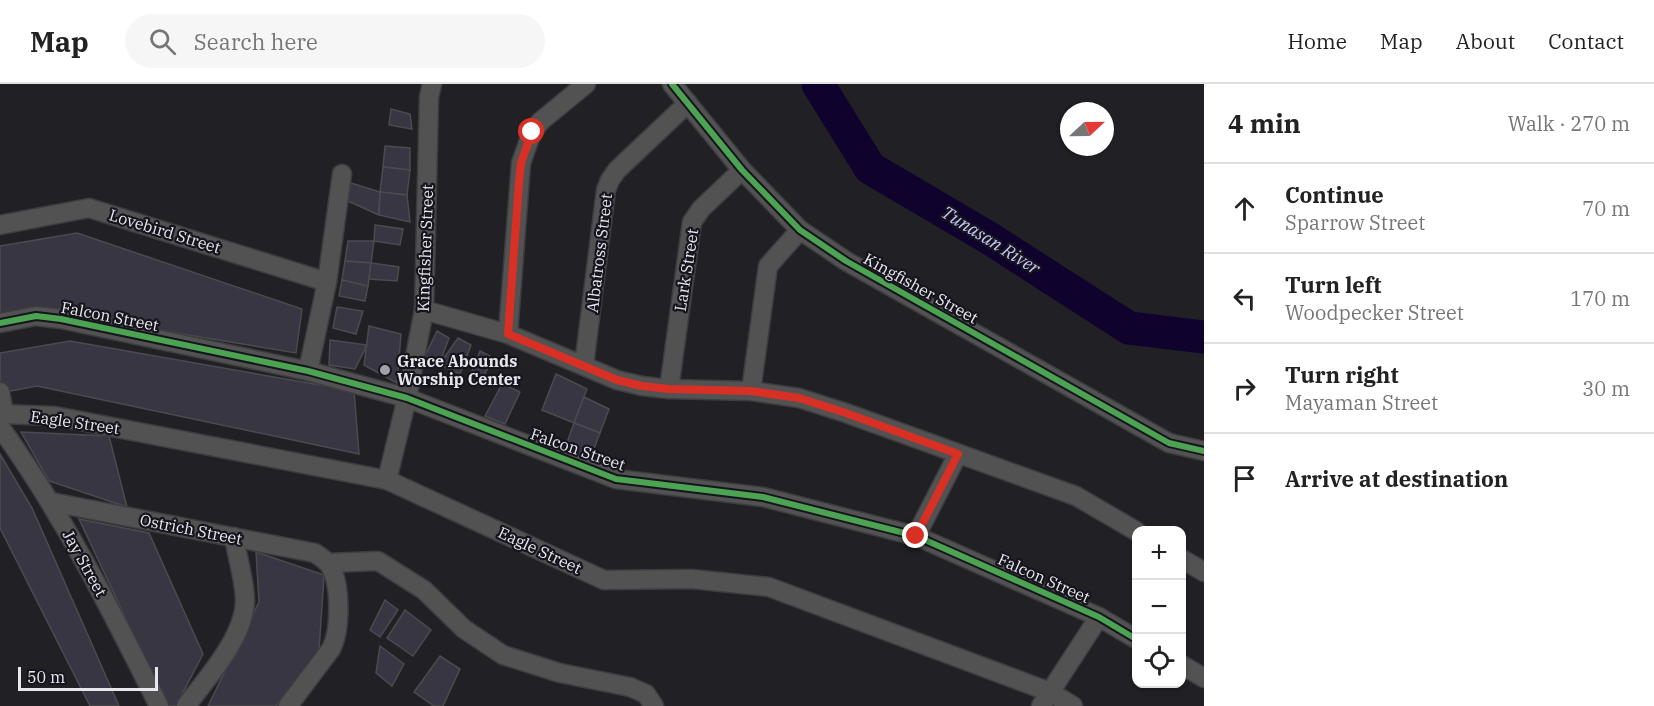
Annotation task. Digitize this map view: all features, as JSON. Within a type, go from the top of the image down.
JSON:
[{"type":"street","name":"Kingfisher Street","points":[[387,480],[407,398],[424,310],[429,97],[432,84]]},
{"type":"street","points":[[508,334],[521,163],[532,132],[586,84]]},
{"type":"street","name":"Kingfisher Street","points":[[672,84],[742,170],[800,230],[846,261],[1169,443],[1204,452]]},
{"type":"street","name":"Albatross Street","points":[[584,365],[606,190],[617,170],[688,103]]},
{"type":"street","name":"Lark Street","points":[[669,389],[692,222],[701,209],[742,170]]},
{"type":"street","points":[[308,371],[327,282],[342,174]]},
{"type":"street","name":"Lovebird Street","points":[[0,225],[89,208],[327,282]]},
{"type":"street","points":[[751,391],[768,266],[800,230]]},
{"type":"street","points":[[424,310],[508,334],[617,380],[642,386],[751,391],[799,398],[1076,496],[1132,528]]},
{"type":"street","name":"Falcon Street","points":[[0,323],[36,316],[61,319],[308,371],[407,398],[616,479],[763,497],[916,536],[1099,617],[1132,636]]},
{"type":"street","points":[[0,392],[1,418]]},
{"type":"street","name":"Eagle Street","points":[[1,418],[55,416],[387,480],[604,580],[692,579],[769,587],[1046,699],[1073,706]]},
{"type":"street","name":"Jay Street","points":[[1,418],[100,590],[159,706]]},
{"type":"street","points":[[916,536],[958,454]]},
{"type":"street","name":"Ostrich Street","points":[[51,502],[315,554],[328,562]]},
{"type":"street","points":[[186,706],[227,650],[244,614],[245,599],[234,537]]},
{"type":"street","points":[[288,706],[331,650],[336,640],[338,629],[335,576],[328,562],[378,561],[424,590],[464,628],[503,655],[560,673],[630,687],[646,694],[654,706]]},
{"type":"street","points":[[1186,561],[1204,572]]},
{"type":"street","points":[[1046,699],[1099,617]]},
{"type":"street","points":[[1186,667],[1204,678]]},
{"type":"building","points":[[391,109],[410,114],[412,129],[389,125]]},
{"type":"building","points":[[385,146],[410,148],[410,170],[383,167]]},
{"type":"building","points":[[383,167],[410,170],[407,195],[380,192]]},
{"type":"building","points":[[351,183],[380,192],[379,215],[348,201]]},
{"type":"building","points":[[380,192],[407,195],[410,222],[379,215]]},
{"type":"building","points":[[375,225],[403,229],[400,245],[374,241]]},
{"type":"building","points":[[77,233],[302,309],[296,353],[32,309],[0,316],[0,246]]},
{"type":"building","points":[[348,241],[374,241],[371,263],[345,261]]},
{"type":"building","points":[[345,261],[371,263],[368,286],[342,280]]},
{"type":"building","points":[[371,263],[399,267],[397,281],[369,279]]},
{"type":"building","points":[[342,280],[368,286],[365,301],[339,296]]},
{"type":"building","points":[[337,307],[363,311],[356,334],[333,328]]},
{"type":"building","points":[[369,326],[401,334],[397,383],[364,365]]},
{"type":"building","points":[[437,331],[449,338],[439,365],[424,358]]},
{"type":"building","points":[[458,338],[471,345],[460,374],[439,365]]},
{"type":"building","points":[[330,340],[367,345],[355,369],[329,365]]},
{"type":"building","points":[[70,341],[354,391],[359,454],[37,386],[0,393],[0,353]]},
{"type":"building","points":[[480,351],[494,358],[478,385],[470,376]]},
{"type":"building","points":[[556,374],[587,389],[574,423],[542,410]]},
{"type":"building","points":[[502,384],[520,392],[505,424],[485,416]]},
{"type":"building","points":[[584,397],[609,409],[600,433],[574,423]]},
{"type":"building","points":[[574,423],[600,433],[590,459],[565,448]]},
{"type":"building","points":[[21,432],[109,436],[127,507],[49,481]]},
{"type":"building","points":[[0,454],[32,508],[119,706],[90,706],[0,528]]},
{"type":"building","points":[[79,519],[149,533],[203,654],[176,706],[167,706]]},
{"type":"building","points":[[256,552],[324,575],[319,651],[276,706],[208,706],[259,602]]},
{"type":"building","points":[[385,600],[398,610],[380,637],[370,630]]},
{"type":"building","points":[[405,610],[431,630],[413,656],[387,638]]},
{"type":"building","points":[[380,646],[404,664],[392,686],[376,673]]},
{"type":"building","points":[[440,656],[460,669],[443,706],[434,706],[414,692]]},
{"type":"waterway","name":"Tunasan River","points":[[818,84],[870,168],[989,238],[1129,328],[1204,337]]},
{"type":"cycle path","points":[[672,84],[742,170],[800,230],[846,261],[1169,443],[1204,451]]},
{"type":"cycle path","points":[[0,323],[36,316],[61,319],[308,371],[407,398],[616,479],[763,497],[916,536],[1099,617],[1132,637]]},
{"type":"place","name":"Grace Abounds Worship Center","points":[[385,370]]},
{"type":"route","points":[[532,132],[521,163],[508,334],[617,380],[669,389],[751,391],[799,398],[958,454],[916,536]]}]
